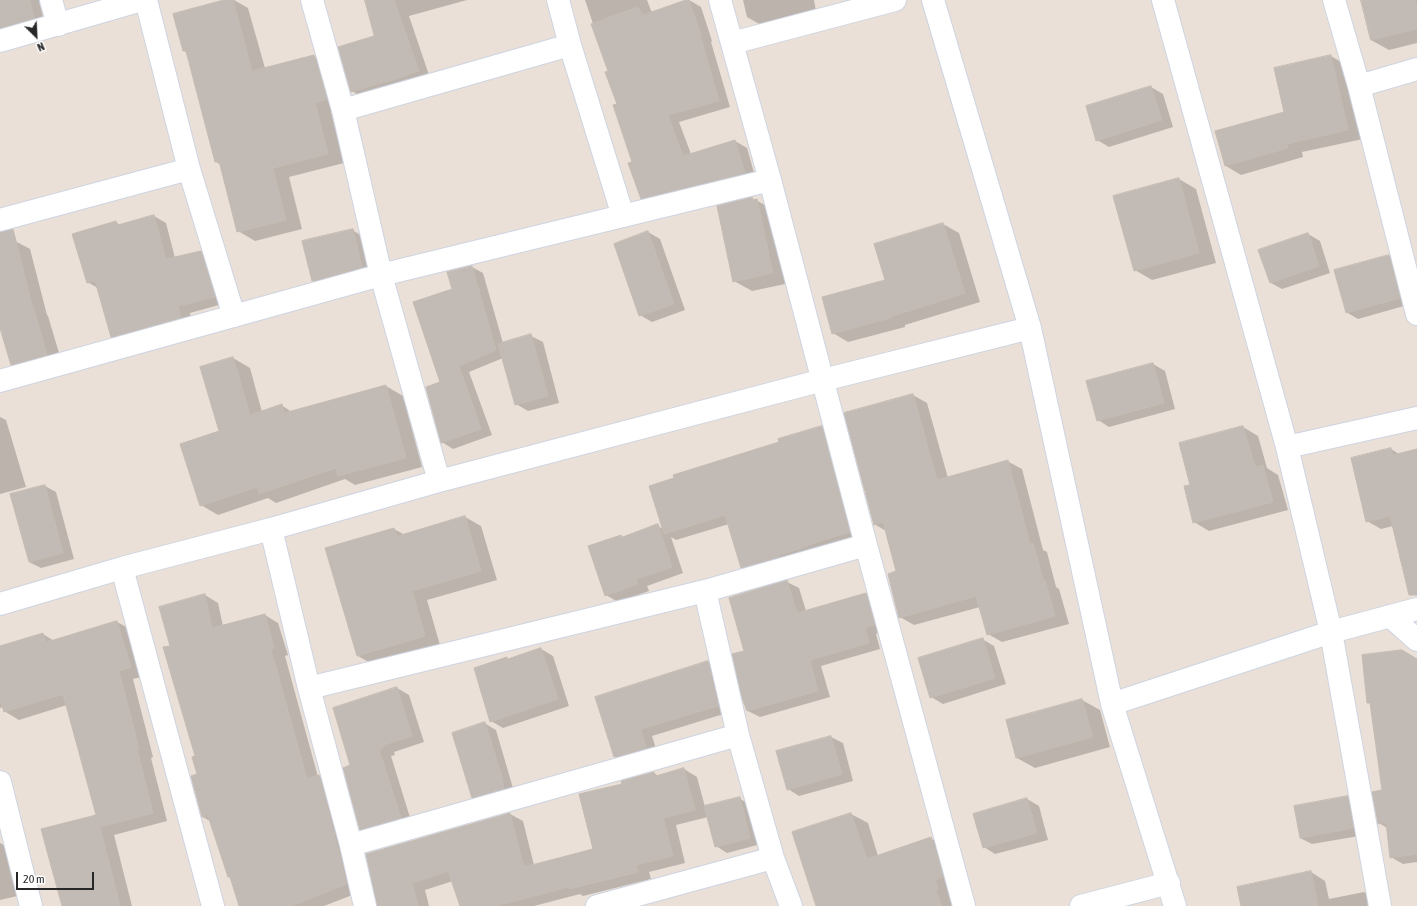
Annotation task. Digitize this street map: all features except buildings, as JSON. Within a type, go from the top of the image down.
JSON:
[{"type":"street","points":[[51,0],[58,25]]},
{"type":"street","points":[[0,41],[142,0]]},
{"type":"street","points":[[146,0],[189,169],[234,316]]},
{"type":"street","points":[[312,0],[343,110],[381,275],[439,481]]},
{"type":"street","points":[[558,0],[570,45],[623,216]]},
{"type":"street","points":[[720,0],[770,180],[866,545],[964,906]]},
{"type":"street","points":[[732,43],[895,0]]},
{"type":"street","points":[[933,0],[1030,328],[1112,704],[1175,906]]},
{"type":"street","points":[[1163,0],[1288,447],[1331,632],[1380,906]]},
{"type":"street","points":[[1334,0],[1359,86],[1417,314]]},
{"type":"street","points":[[343,110],[570,45]]},
{"type":"street","points":[[1359,86],[1417,70]]},
{"type":"street","points":[[0,220],[189,169]]},
{"type":"street","points":[[0,381],[381,275],[770,180]]},
{"type":"street","points":[[0,604],[122,568],[271,529],[439,481],[823,380],[1030,328]]},
{"type":"street","points":[[1288,447],[1417,418]]},
{"type":"street","points":[[271,529],[309,688],[352,845],[365,906]]},
{"type":"street","points":[[309,688],[704,591],[866,545]]},
{"type":"street","points":[[122,568],[213,906]]},
{"type":"street","points":[[704,591],[738,735],[773,858],[791,906]]},
{"type":"street","points":[[1112,704],[1331,632],[1417,609]]},
{"type":"street","points":[[1390,616],[1417,640]]},
{"type":"street","points":[[352,845],[738,735]]},
{"type":"street","points":[[0,782],[31,906]]},
{"type":"street","points":[[598,906],[773,858]]},
{"type":"street","points":[[1081,906],[1169,883]]}]
